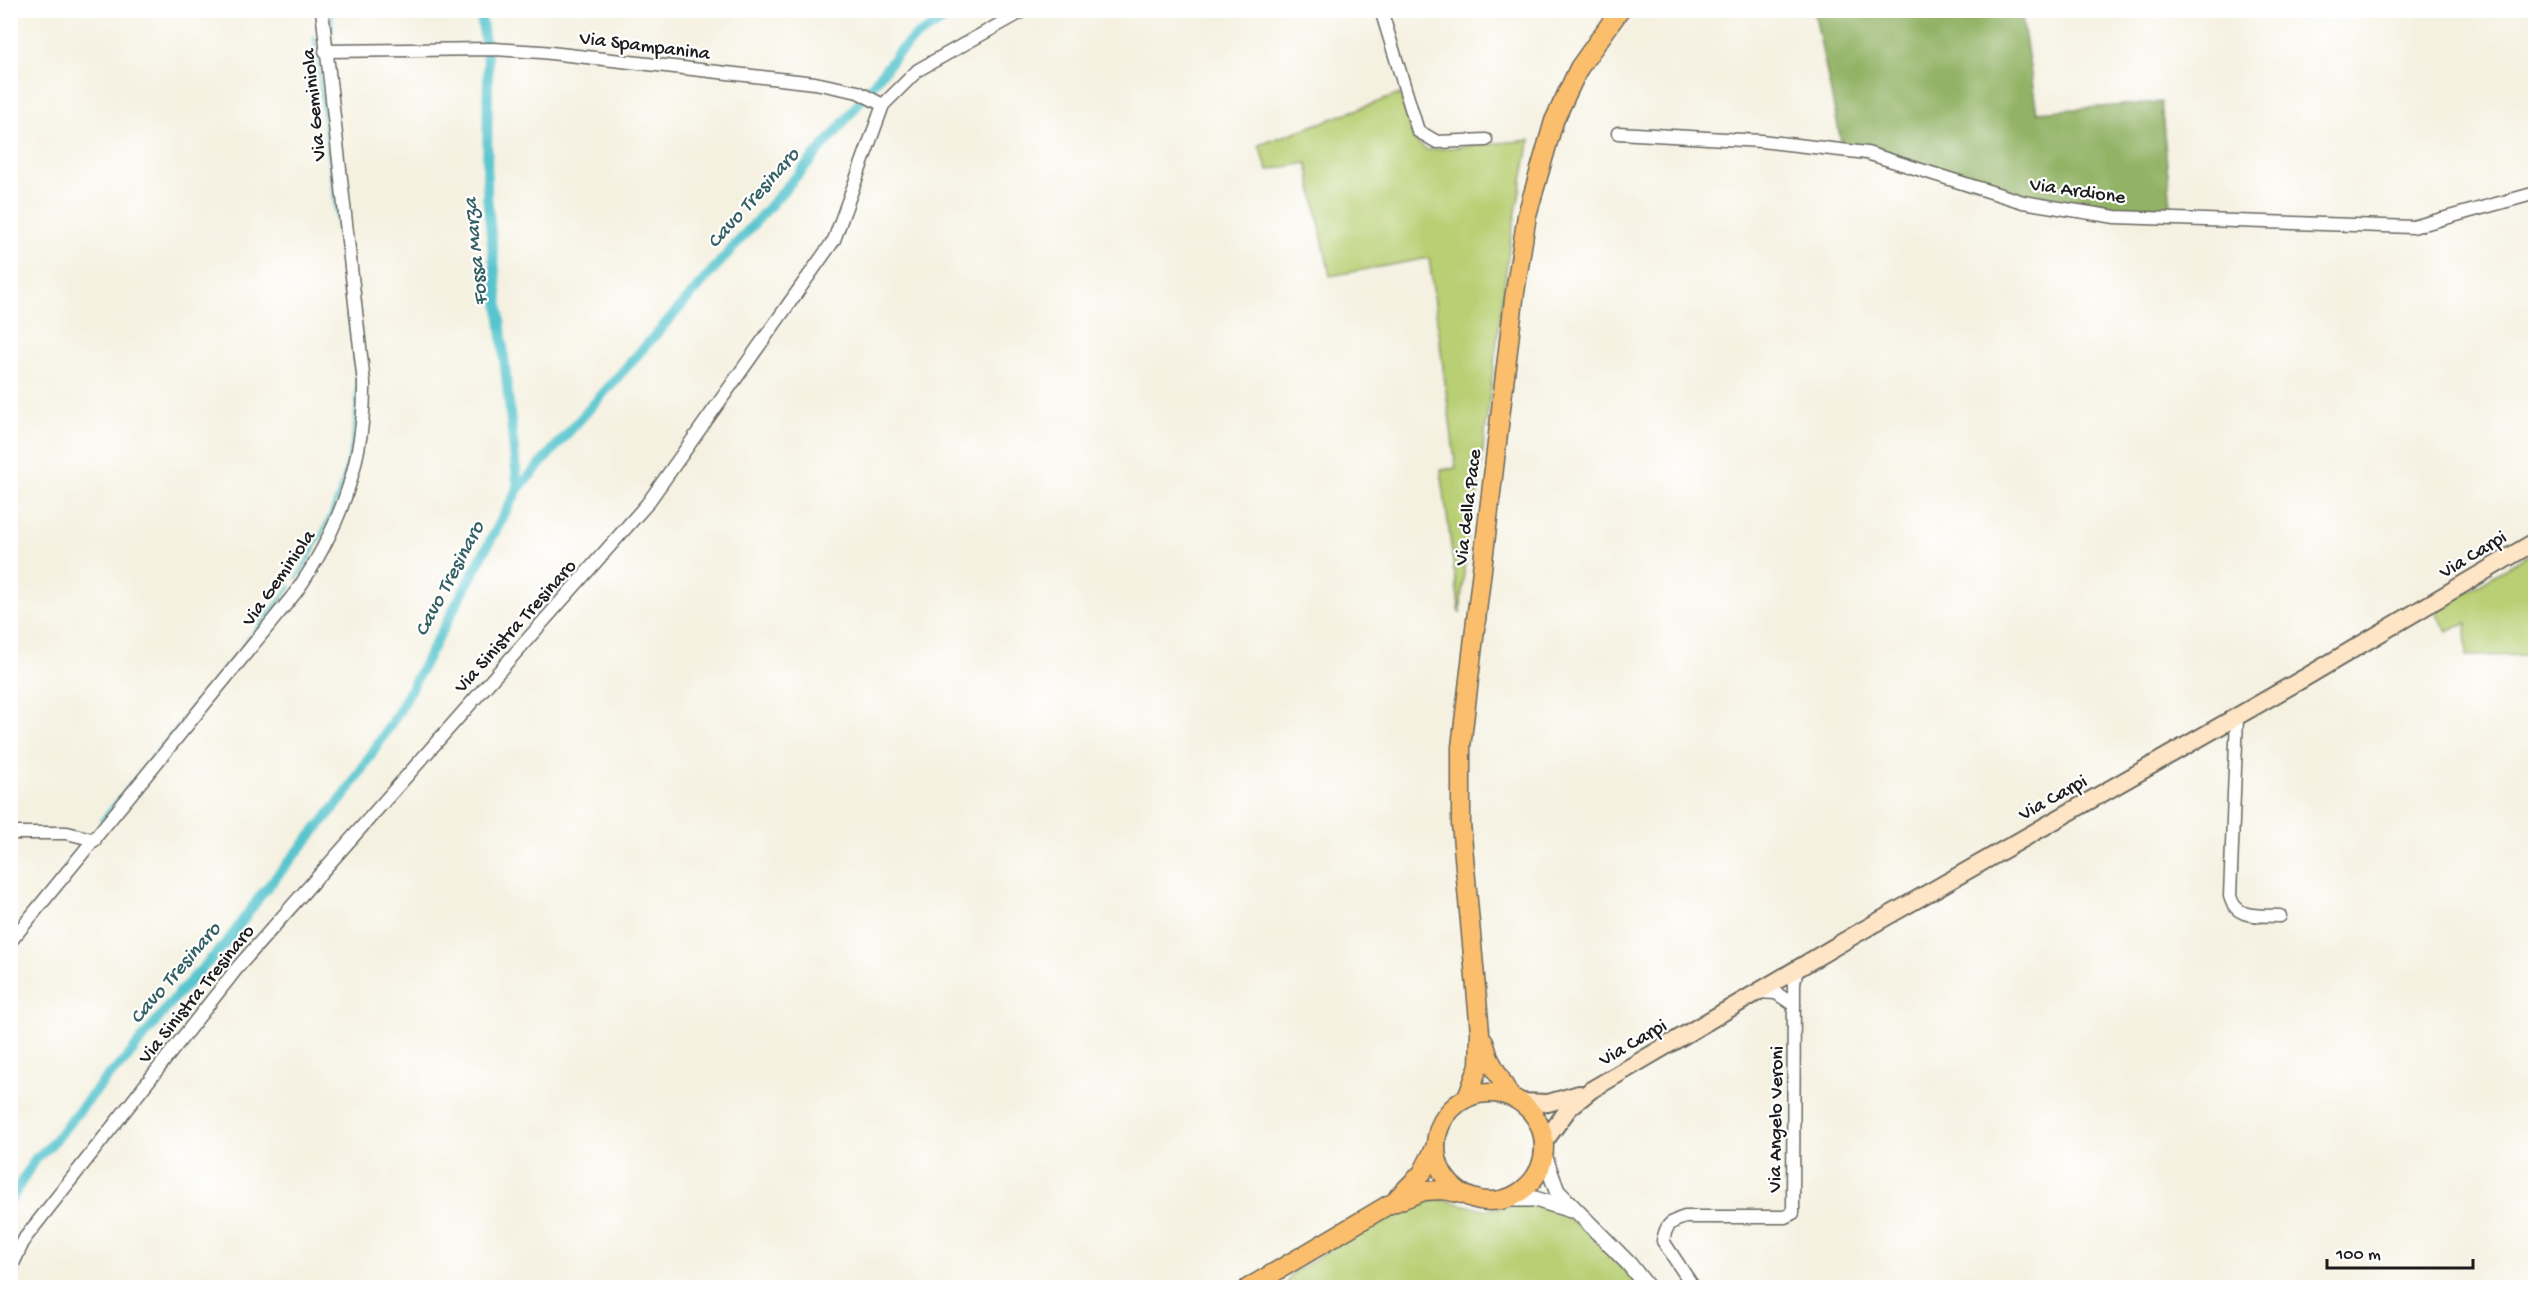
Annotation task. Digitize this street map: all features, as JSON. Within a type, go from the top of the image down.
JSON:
[{"type":"main road","name":"Via della Pace","points":[[1467,1098],[1479,1065],[1480,1032],[1461,824],[1461,747],[1512,309],[1527,215],[1554,121],[1579,68],[1620,10]]},
{"type":"main road","name":"Via Carpi","points":[[1507,1199],[1527,1186],[1541,1167],[1544,1148],[1569,1108],[1591,1090],[2237,717],[2535,541]]},
{"type":"main road","name":"Via della Pace","points":[[1480,1032],[1489,1058],[1515,1099]]},
{"type":"main road","name":"Via Carpi","points":[[1467,1098],[1488,1093],[1515,1099],[1558,1101],[1591,1090]]},
{"type":"main road","points":[[1248,1287],[1273,1281],[1388,1205],[1422,1173],[1436,1146],[1445,1118],[1467,1098]]},
{"type":"main road","points":[[1515,1099],[1537,1119],[1544,1148]]},
{"type":"main road","points":[[1436,1146],[1443,1174],[1463,1194]]},
{"type":"main road","points":[[1388,1205],[1424,1191],[1443,1190],[1463,1194],[1477,1200],[1507,1199]]},
{"type":"street","name":"Via Geminiola","points":[[10,942],[302,584],[332,534],[350,485],[361,435],[364,408],[363,375],[322,10]]},
{"type":"street","name":"Via Sinistra Tresinaro","points":[[10,1269],[26,1238],[238,967],[647,504],[834,240],[883,105],[918,70],[1025,10]]},
{"type":"street","points":[[1382,10],[1418,131],[1437,142],[1486,140]]},
{"type":"street","name":"Via Spampanina","points":[[325,51],[488,49],[815,83],[858,92],[883,105]]},
{"type":"street","name":"Via Ardione","points":[[1618,133],[1761,141],[1867,153],[2023,202],[2115,216],[2413,227],[2535,193]]},
{"type":"street","points":[[2237,717],[2230,896],[2233,906],[2242,914],[2280,916]]},
{"type":"street","points":[[10,833],[67,832],[95,840]]},
{"type":"street","name":"Via Angelo Veroni","points":[[1694,1287],[1664,1241],[1665,1227],[1670,1222],[1685,1217],[1785,1217],[1793,1213],[1794,1005],[1797,969]]},
{"type":"street","points":[[1758,992],[1776,993],[1794,1005]]},
{"type":"street","points":[[1544,1148],[1557,1191],[1629,1264],[1648,1287]]},
{"type":"street","points":[[1507,1199],[1535,1199],[1577,1212]]},
{"type":"green space","points":[[1814,11],[2021,11],[2037,112],[2161,102],[2172,217],[2091,215],[1843,151]]},
{"type":"green space","points":[[1400,94],[1414,140],[1427,150],[1530,140],[1510,242],[1476,502],[1468,529],[1460,614],[1441,470],[1456,468],[1429,258],[1330,276],[1307,163],[1268,170],[1259,145]]},
{"type":"green space","points":[[2531,553],[2531,655],[2467,656],[2466,622],[2448,632],[2435,611]]},
{"type":"green space","points":[[1441,1199],[1485,1209],[1527,1205],[1546,1208],[1576,1224],[1591,1236],[1618,1262],[1638,1287],[1285,1288],[1291,1274],[1363,1229],[1401,1210]]},
{"type":"waterway","points":[[331,10],[332,30]]},
{"type":"waterway","name":"Fossa Marza","points":[[480,10],[488,62],[487,196],[518,489]]},
{"type":"waterway","name":"Cavo Tresinaro","points":[[10,1201],[35,1159],[49,1147],[109,1075],[123,1063],[178,994],[227,942],[261,895],[345,795],[398,713],[518,489],[835,133],[898,53],[915,37],[961,10]]},
{"type":"waterway","points":[[314,37],[348,306]]},
{"type":"waterway","points":[[297,578],[332,511],[352,440],[356,415],[357,380],[349,316]]},
{"type":"waterway","points":[[243,646],[290,587]]},
{"type":"waterway","points":[[101,820],[236,655]]}]
